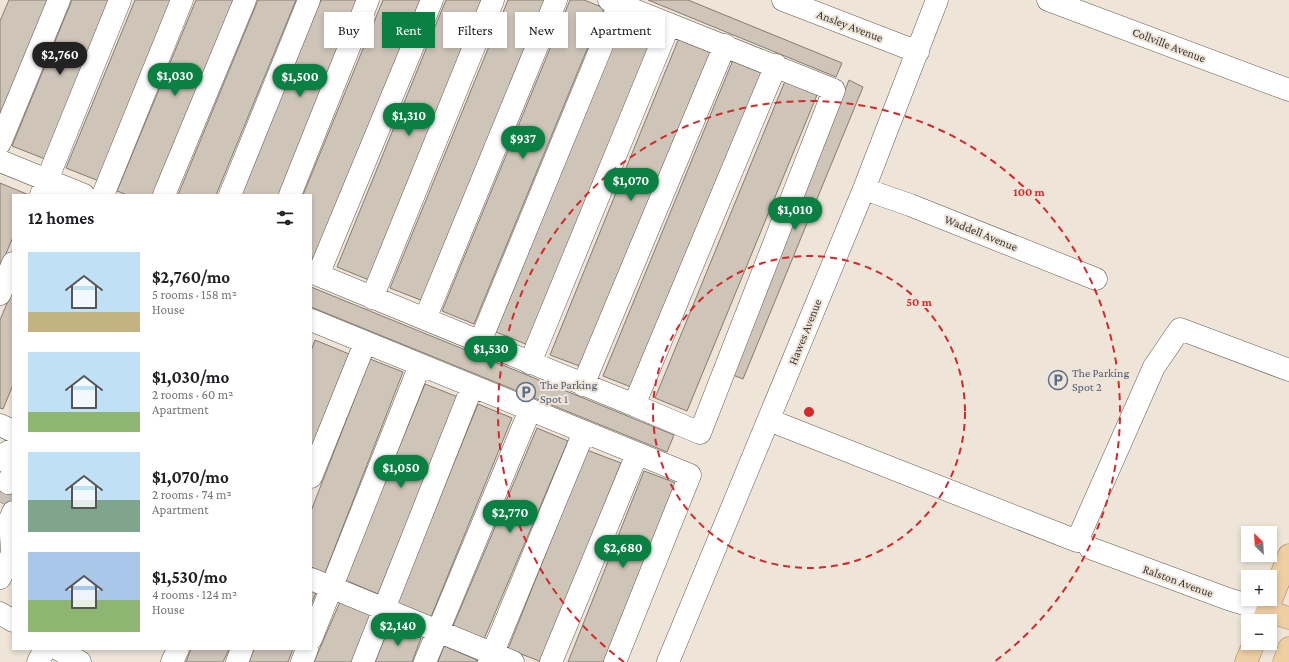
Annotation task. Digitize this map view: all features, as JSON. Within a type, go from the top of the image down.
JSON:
[{"type":"main road","points":[[1266,614],[1289,555]]},
{"type":"main road","points":[[1277,617],[1289,618]]},
{"type":"main road","points":[[1284,662],[1289,648]]},
{"type":"main road","points":[[1246,662],[1251,650]]},
{"type":"street","points":[[0,143],[58,0]]},
{"type":"street","points":[[44,187],[120,0]]},
{"type":"street","points":[[103,194],[182,0]]},
{"type":"street","points":[[164,194],[245,0]]},
{"type":"street","points":[[230,194],[309,0]]},
{"type":"street","points":[[290,194],[368,0]]},
{"type":"street","points":[[432,0],[315,274],[700,433],[834,90],[776,65],[669,25],[614,2],[480,342]]},
{"type":"street","points":[[372,298],[493,0]]},
{"type":"street","points":[[425,319],[556,0]]},
{"type":"street","name":"Ansley Avenue","points":[[783,0],[918,52]]},
{"type":"street","name":"Hawes Avenue","points":[[668,662],[864,189],[937,0]]},
{"type":"street","name":"Collville Avenue","points":[[1048,0],[1289,90]]},
{"type":"street","points":[[530,363],[669,25]]},
{"type":"street","points":[[583,385],[725,45]]},
{"type":"street","points":[[634,405],[776,65]]},
{"type":"street","points":[[0,161],[44,187],[79,194]]},
{"type":"street","name":"Waddell Avenue","points":[[864,189],[910,205],[1096,280]]},
{"type":"street","points":[[0,294],[12,264]]},
{"type":"street","points":[[312,321],[690,475],[615,662]]},
{"type":"street","points":[[769,420],[1077,541],[1154,367],[1180,329],[1289,370]]},
{"type":"street","points":[[312,475],[365,343]]},
{"type":"street","points":[[312,637],[420,365]]},
{"type":"street","points":[[363,662],[472,387]]},
{"type":"street","points":[[425,662],[530,410]]},
{"type":"street","points":[[491,658],[584,432]]},
{"type":"street","points":[[0,450],[10,433]]},
{"type":"street","points":[[0,460],[10,433]]},
{"type":"street","points":[[551,662],[637,454]]},
{"type":"street","points":[[0,578],[8,545],[10,519],[12,514]]},
{"type":"street","points":[[0,523],[8,545]]},
{"type":"street","name":"Ralston Avenue","points":[[1090,548],[1228,599],[1261,614]]},
{"type":"street","points":[[312,579],[438,631],[491,658],[513,662]]},
{"type":"street","points":[[0,613],[12,620]]},
{"type":"street","points":[[38,662],[44,650]]},
{"type":"street","points":[[60,650],[80,662]]},
{"type":"street","points":[[172,662],[178,650]]},
{"type":"street","points":[[237,662],[242,650]]},
{"type":"street","points":[[302,662],[307,650]]},
{"type":"building","points":[[9,0],[48,0],[0,117],[0,21]]},
{"type":"building","points":[[72,0],[110,0],[45,159],[12,146]]},
{"type":"building","points":[[135,0],[173,0],[99,181],[66,168]]},
{"type":"building","points":[[196,0],[235,0],[155,194],[124,194],[117,191]]},
{"type":"building","points":[[258,0],[296,0],[216,194],[178,194]]},
{"type":"building","points":[[321,0],[359,0],[354,12],[324,12],[324,48],[339,48],[279,194],[241,194]]},
{"type":"building","points":[[383,0],[420,0],[415,12],[382,12],[382,48],[400,48],[315,258],[312,257],[312,194],[303,194],[363,48],[374,48],[374,22]]},
{"type":"building","points":[[446,0],[483,0],[478,12],[443,12],[443,48],[463,48],[369,280],[337,267],[426,48],[435,48],[435,27]]},
{"type":"building","points":[[508,0],[546,0],[541,12],[515,12],[515,48],[526,48],[423,301],[390,288],[488,48],[507,48],[507,12],[503,12]]},
{"type":"building","points":[[570,0],[584,0],[604,8],[602,12],[576,12],[576,48],[588,48],[474,324],[442,311],[550,48],[568,48],[568,12],[565,12]]},
{"type":"building","points":[[648,0],[688,0],[842,63],[836,77]]},
{"type":"building","points":[[679,38],[712,51],[582,367],[550,355]]},
{"type":"building","points":[[612,48],[650,48],[528,345],[496,332]]},
{"type":"building","points":[[733,60],[765,73],[636,389],[603,376]]},
{"type":"building","points":[[849,80],[863,87],[743,379],[728,373]]},
{"type":"building","points":[[785,81],[817,95],[687,411],[655,398]]},
{"type":"building","points":[[0,183],[27,194],[12,194],[12,239],[0,268]]},
{"type":"building","points":[[312,287],[674,435],[667,452],[312,307]]},
{"type":"building","points":[[12,291],[12,387],[3,409],[0,408],[0,320]]},
{"type":"building","points":[[315,340],[349,354],[312,446],[312,348]]},
{"type":"building","points":[[370,359],[403,372],[325,573],[312,567],[312,508]]},
{"type":"building","points":[[425,384],[458,397],[378,594],[345,580]]},
{"type":"building","points":[[478,404],[512,418],[431,617],[397,603]]},
{"type":"building","points":[[537,428],[568,441],[484,639],[453,626]]},
{"type":"building","points":[[587,450],[621,463],[542,662],[508,649]]},
{"type":"building","points":[[644,471],[676,483],[604,662],[568,662]]},
{"type":"building","points":[[0,479],[12,485],[12,508],[0,502]]},
{"type":"building","points":[[312,590],[316,592],[312,602]]},
{"type":"building","points":[[340,602],[373,615],[354,662],[314,662]]},
{"type":"building","points":[[390,625],[421,638],[412,662],[375,662]]},
{"type":"building","points":[[444,646],[477,660],[477,662],[438,662]]},
{"type":"building","points":[[191,650],[229,650],[223,662],[186,662]]},
{"type":"building","points":[[254,650],[293,650],[288,662],[249,662]]},
{"type":"tunnel","points":[[0,502],[8,483]]},
{"type":"place","name":"The Parking Spot 2","points":[[1058,380]]},
{"type":"place","name":"The Parking Spot 1","points":[[526,392]]}]
